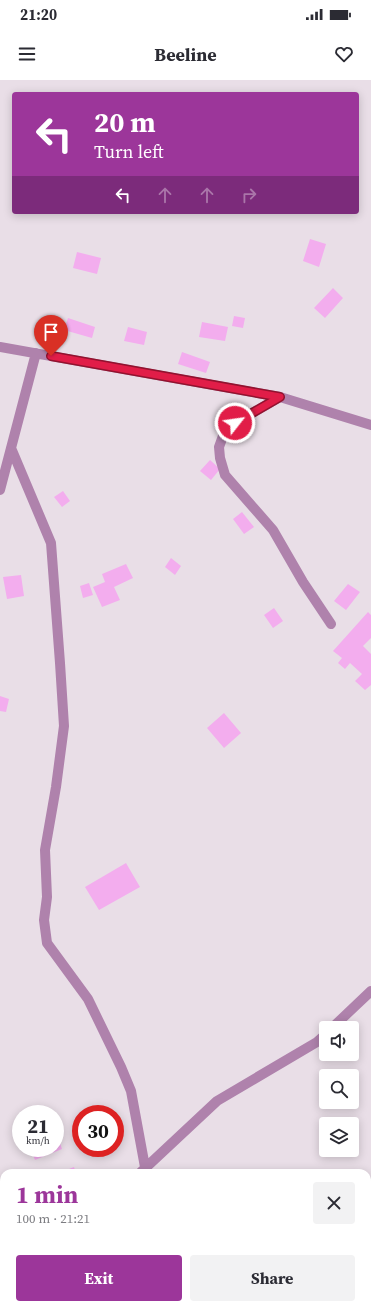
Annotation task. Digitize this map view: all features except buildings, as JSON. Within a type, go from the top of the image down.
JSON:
[{"type":"street","points":[[0,347],[280,397],[371,425]]},
{"type":"street","points":[[0,490],[36,353]]},
{"type":"street","points":[[280,397],[235,423],[223,436],[219,447],[220,458],[225,475],[273,530],[303,582],[331,624]]},
{"type":"street","points":[[11,448],[51,543],[60,663],[64,726],[46,850],[47,897],[44,920],[47,943],[88,999],[121,1067],[131,1091],[142,1169]]},
{"type":"street","points":[[339,1021],[371,991]]},
{"type":"street","points":[[143,1169],[217,1101],[319,1040]]},
{"type":"route","points":[[51,356],[280,397],[235,423]]}]
